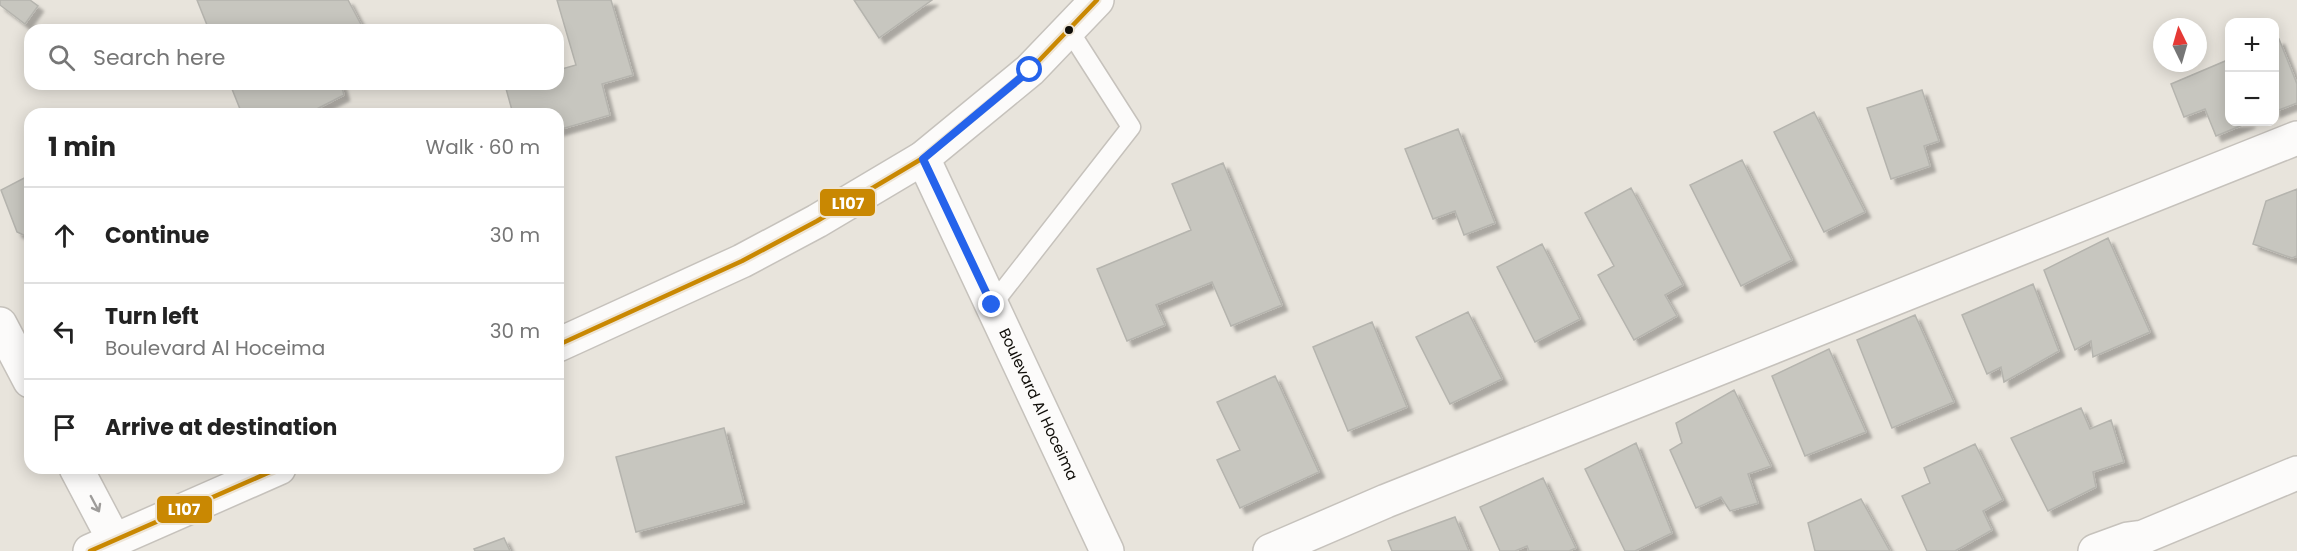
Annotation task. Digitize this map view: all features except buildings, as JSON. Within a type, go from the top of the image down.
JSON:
[{"type":"street","points":[[564,342],[742,261],[817,221],[923,159],[1030,70],[1097,0]]},
{"type":"street","points":[[1270,551],[1386,501],[2297,138]]},
{"type":"street","name":"Boulevard Al Hoceima","points":[[923,159],[1107,551]]},
{"type":"street","points":[[0,324],[24,370]]},
{"type":"street","points":[[2095,551],[2118,542],[2153,544],[2297,473]]},
{"type":"street","points":[[78,474],[102,546],[265,474]]},
{"type":"lane","points":[[992,305],[1131,127],[1069,30]]},
{"type":"transit line","name":"L107","points":[[564,342],[742,261],[817,221],[923,158],[1030,70],[1097,0]]},
{"type":"transit line","name":"L107","points":[[90,551],[265,474]]},
{"type":"route","points":[[992,305],[923,159],[1030,70]]}]
